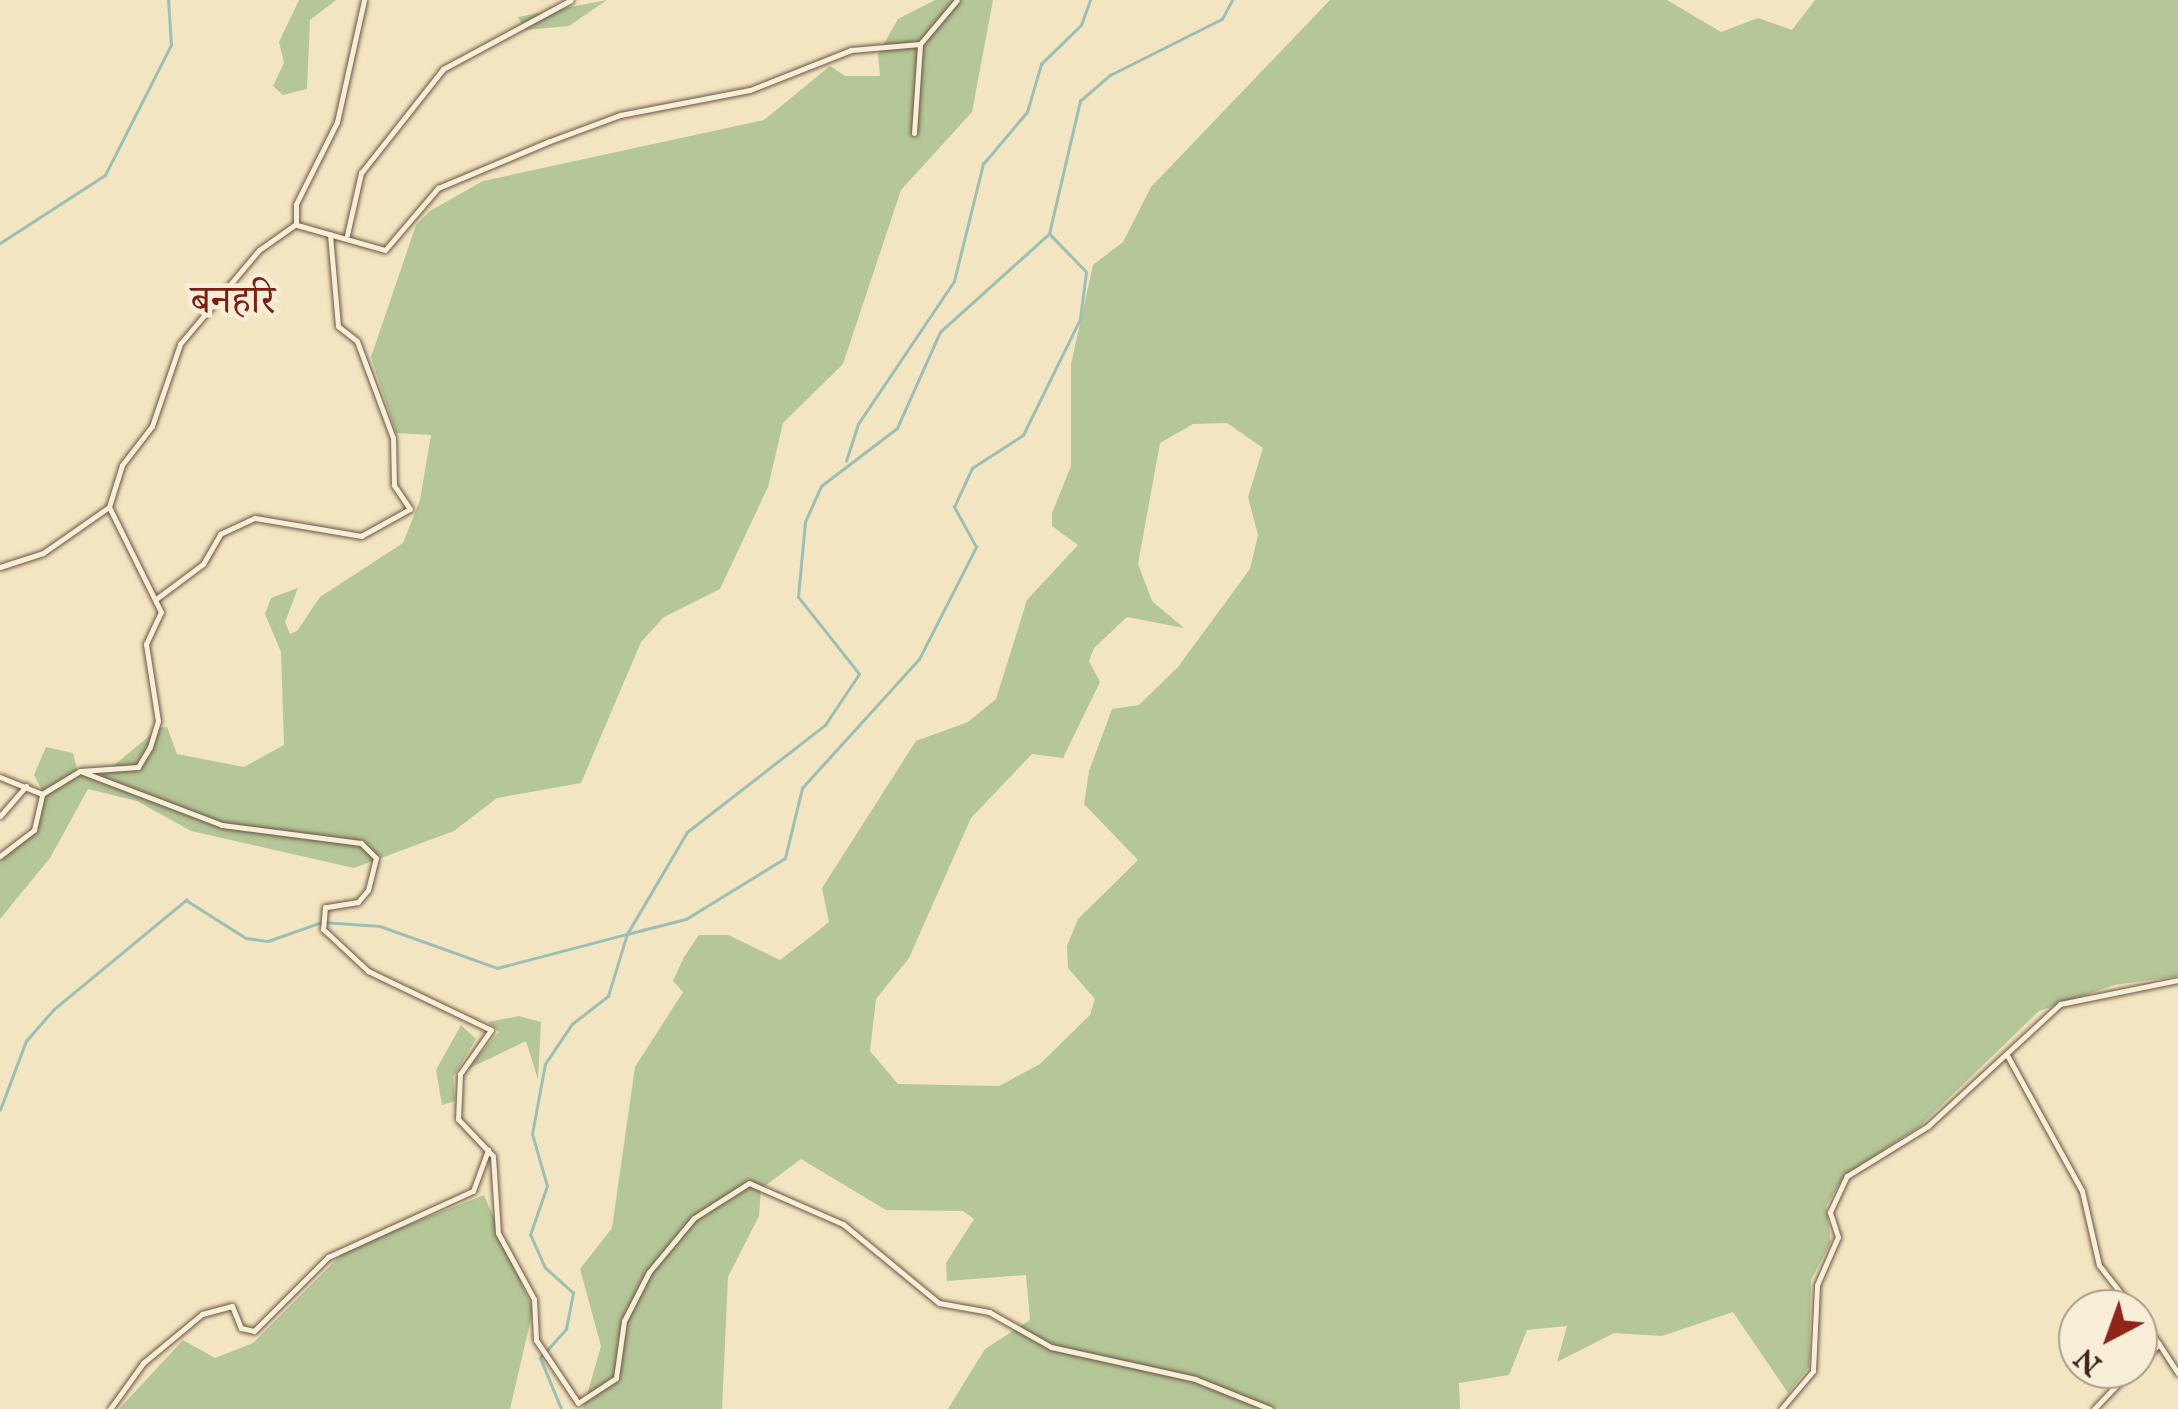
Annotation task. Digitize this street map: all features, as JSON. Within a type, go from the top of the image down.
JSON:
[{"type":"street","points":[[296,224],[296,204],[337,122],[364,0]]},
{"type":"street","points":[[347,235],[361,174],[443,68],[571,0]]},
{"type":"street","points":[[914,133],[920,44],[957,0]]},
{"type":"street","points":[[296,224],[347,235],[385,250],[448,182],[620,115],[750,90],[867,46],[920,44]]},
{"type":"street","points":[[0,566],[43,553],[109,507],[122,465],[152,426],[180,344],[259,250],[296,224]]},
{"type":"street","points":[[156,598],[203,564],[220,534],[255,518],[362,536],[410,509],[394,485],[393,438],[357,341],[338,326],[330,234]]},
{"type":"street","points":[[0,856],[34,830],[42,794],[80,771],[138,767],[150,747],[158,721],[146,644],[162,612],[109,507]]},
{"type":"street","points":[[80,771],[222,825],[361,843],[377,872],[358,902],[325,907],[322,930],[368,971],[491,1030],[456,1083],[458,1118],[488,1150],[490,1205],[534,1299],[536,1340],[548,1352],[578,1403],[616,1378],[624,1321],[649,1272],[694,1218],[749,1183],[843,1224],[940,1303],[989,1312],[1050,1347],[1195,1380],[1270,1409]]},
{"type":"street","points":[[0,777],[42,794]]},
{"type":"street","points":[[0,816],[26,785]]},
{"type":"street","points":[[1781,1409],[1813,1370],[1817,1285],[1838,1237],[1830,1212],[1847,1176],[1928,1126],[2060,1004],[2178,980]]},
{"type":"street","points":[[2006,1054],[2082,1192],[2098,1264],[2117,1289]]},
{"type":"street","points":[[110,1409],[143,1363],[202,1314],[232,1306],[240,1328],[254,1332],[328,1257],[473,1190],[488,1150]]},
{"type":"street","points":[[2159,1344],[2178,1372]]},
{"type":"street","points":[[2094,1409],[2113,1389]]},
{"type":"green space","points":[[299,0],[336,0],[310,20],[307,89],[283,95],[273,86],[284,63],[279,42]]},
{"type":"green space","points":[[607,0],[569,26],[525,30],[518,17]]},
{"type":"green space","points":[[935,0],[993,0],[972,112],[901,190],[843,364],[783,423],[768,487],[720,589],[664,617],[641,642],[581,783],[497,798],[454,831],[354,868],[191,831],[137,801],[88,789],[50,858],[0,919],[0,858],[35,830],[42,790],[34,775],[46,747],[73,753],[78,773],[101,776],[159,728],[167,727],[177,754],[244,767],[284,745],[281,652],[265,614],[271,598],[298,588],[285,622],[290,634],[297,631],[320,597],[403,543],[420,500],[431,435],[396,433],[371,357],[416,225],[430,211],[483,181],[764,120],[830,66],[845,76],[880,76],[878,54],[898,19]]},
{"type":"green space","points":[[1330,0],[1667,0],[1721,32],[1758,18],[1792,30],[1815,0],[2178,0],[2178,976],[2114,985],[2039,1011],[1919,1127],[1845,1175],[1826,1206],[1831,1242],[1811,1280],[1809,1367],[1788,1393],[1733,1312],[1662,1336],[1614,1333],[1557,1362],[1567,1326],[1527,1330],[1509,1375],[1459,1383],[1460,1409],[948,1409],[985,1349],[1030,1320],[1026,1275],[947,1281],[946,1263],[974,1219],[963,1211],[886,1210],[801,1159],[761,1189],[759,1216],[728,1277],[722,1409],[583,1409],[601,1346],[580,1269],[612,1228],[635,1067],[683,992],[673,981],[684,957],[699,935],[728,935],[780,960],[829,922],[822,888],[916,741],[968,722],[996,699],[1027,600],[1078,545],[1052,526],[1052,513],[1071,466],[1071,364],[1093,265],[1123,242],[1151,187]],"holes":[[[1227,423],[1263,448],[1248,497],[1258,535],[1250,569],[1178,667],[1139,705],[1112,709],[1089,771],[1084,804],[1138,860],[1078,919],[1067,946],[1068,968],[1095,999],[1090,1015],[1040,1064],[999,1086],[898,1084],[870,1051],[876,999],[909,958],[971,818],[1032,754],[1063,758],[1100,682],[1089,661],[1094,648],[1127,617],[1184,628],[1152,601],[1138,564],[1160,443],[1193,424]]]},
{"type":"green space","points":[[519,1016],[541,1022],[538,1080],[526,1041],[466,1070],[499,1032],[488,1022]]},
{"type":"green space","points":[[461,1025],[476,1039],[453,1077],[455,1101],[442,1105],[436,1070]]},
{"type":"green space","points":[[484,1195],[533,1310],[510,1409],[119,1409],[183,1340],[215,1358],[253,1343],[347,1249]]},
{"type":"waterway","points":[[0,243],[105,175],[171,45],[168,0]]},
{"type":"waterway","points":[[846,461],[858,424],[954,281],[983,164],[1027,112],[1041,64],[1081,25],[1090,0]]},
{"type":"waterway","points":[[0,1110],[26,1041],[53,1010],[186,900],[246,938],[268,941],[322,922],[380,926],[497,968],[627,934],[687,832],[825,725],[859,674],[798,597],[805,522],[821,486],[897,428],[940,332],[1049,234],[1080,101],[1110,75],[1222,19],[1232,0]]},
{"type":"waterway","points":[[561,1409],[540,1358],[566,1329],[573,1293],[545,1268],[530,1235],[547,1186],[532,1134],[545,1064],[572,1024],[608,996],[627,934],[686,919],[785,858],[802,788],[919,659],[976,547],[954,507],[972,468],[1023,435],[1080,319],[1086,272],[1051,236]]},
{"type":"district","name":"बनहरि","points":[[233,303]]}]
